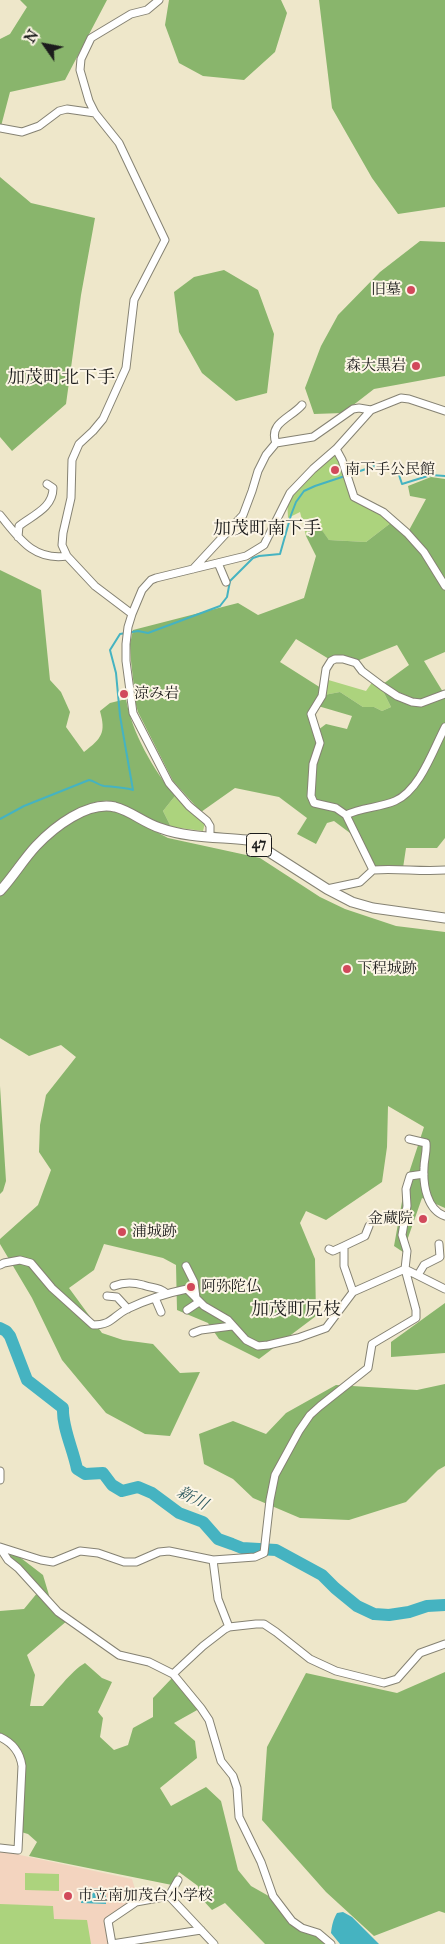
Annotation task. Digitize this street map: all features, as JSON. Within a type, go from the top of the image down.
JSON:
[{"type":"main road","name":"47","points":[[0,891],[37,844],[66,821],[90,808],[99,806],[115,807],[159,828],[180,833],[247,840],[255,843],[327,889],[352,902],[373,908],[445,918]]},
{"type":"street","points":[[132,614],[95,586],[67,556],[62,545],[71,498],[72,460],[79,444],[103,419],[126,368],[134,300],[166,240],[119,143],[89,102],[80,70],[86,45],[91,38],[131,14],[147,10],[159,0]]},
{"type":"street","points":[[0,128],[22,132],[39,126],[59,111],[67,109],[96,113]]},
{"type":"street","points":[[210,836],[210,826],[207,821],[189,806],[170,783],[133,713],[126,661],[126,644],[128,627],[142,590],[151,580],[246,556],[264,545],[290,493],[336,449],[370,410],[401,398],[410,399],[445,411]]},
{"type":"street","points":[[276,443],[273,437],[274,429],[281,421],[296,412],[302,405]]},
{"type":"street","points":[[193,569],[243,515],[258,471],[266,455],[276,443],[313,437],[353,410],[359,408],[370,410]]},
{"type":"street","points":[[336,449],[340,455],[354,497],[383,512],[407,533],[424,552],[445,586]]},
{"type":"street","points":[[18,537],[19,526],[39,513],[48,504],[53,495],[53,488],[47,484]]},
{"type":"street","points":[[0,516],[18,537],[35,552],[60,557],[67,556]]},
{"type":"street","points":[[218,563],[226,582]]},
{"type":"street","points":[[373,870],[346,815],[336,808],[314,803],[311,796],[313,764],[320,743],[311,714],[322,696],[324,674],[330,661],[335,659],[352,660],[382,686],[397,696],[412,702],[427,701],[445,694]]},
{"type":"street","points":[[346,815],[357,810],[394,802],[406,793],[422,776],[445,727]]},
{"type":"street","points":[[327,889],[360,882],[373,870],[396,869],[427,872],[445,870]]},
{"type":"street","points":[[409,1139],[426,1144],[424,1174],[426,1192],[429,1201],[438,1214],[445,1216]]},
{"type":"street","points":[[0,1548],[53,1562],[80,1552],[98,1554],[124,1562],[136,1562],[159,1552],[169,1551],[213,1560],[255,1557],[264,1553],[267,1544],[270,1500],[275,1475],[299,1431],[310,1415],[368,1368],[372,1344],[416,1318],[416,1310],[405,1269],[406,1251],[402,1235],[407,1206],[406,1189],[410,1176],[424,1174]]},
{"type":"street","points":[[329,1249],[334,1250],[365,1236],[369,1226]]},
{"type":"street","points":[[418,1275],[424,1265],[440,1256],[439,1244]]},
{"type":"street","points":[[344,1246],[344,1266],[353,1292]]},
{"type":"street","points":[[0,1265],[20,1260],[30,1263],[52,1288],[93,1325],[103,1325],[110,1322],[128,1309],[166,1293],[187,1289],[198,1300],[220,1314],[246,1340],[258,1346],[298,1338],[326,1328],[353,1292],[405,1269],[445,1289]]},
{"type":"street","points":[[186,1266],[194,1282],[198,1300]]},
{"type":"street","points":[[114,1286],[124,1282],[139,1283],[159,1287],[166,1293]]},
{"type":"street","points":[[107,1296],[117,1297],[128,1309]]},
{"type":"street","points":[[155,1298],[161,1312]]},
{"type":"street","points":[[187,1310],[198,1300]]},
{"type":"street","points":[[193,1333],[201,1330],[232,1326]]},
{"type":"street","points":[[0,1472],[0,1480]]},
{"type":"street","points":[[0,1548],[8,1560],[18,1568],[58,1612],[118,1655],[149,1662],[173,1674],[209,1720],[221,1761],[233,1776],[237,1788],[239,1817],[261,1862],[273,1896],[292,1921],[302,1928],[318,1933],[331,1944]]},
{"type":"street","points":[[213,1560],[218,1599],[229,1627]]},
{"type":"street","points":[[173,1674],[216,1635],[229,1627],[264,1624],[310,1660],[336,1671],[384,1683],[397,1679],[420,1654],[445,1644]]},
{"type":"street","points":[[0,1738],[14,1747],[20,1756],[22,1766],[18,1850],[0,1848]]},
{"type":"street","points":[[169,1896],[178,1880]]},
{"type":"street","points":[[169,1896],[214,1944]]},
{"type":"street","points":[[169,1896],[136,1902],[108,1921],[112,1944],[201,1930]]},
{"type":"shaded area","name":"市立南加茂台小学校","points":[[0,1852],[18,1853],[20,1855],[132,1879],[136,1892],[135,1899],[105,1919],[109,1944],[0,1944]]},
{"type":"green space","points":[[20,0],[107,0],[65,80],[10,92],[0,130],[0,39],[10,34],[27,7]]},
{"type":"green space","points":[[169,0],[281,0],[287,13],[275,52],[244,80],[203,76],[179,63],[165,25]]},
{"type":"green space","points":[[319,0],[445,0],[445,207],[398,214],[372,178],[332,108]]},
{"type":"green space","points":[[0,177],[31,203],[95,218],[81,295],[66,404],[12,451],[0,437]]},
{"type":"green space","points":[[420,241],[445,242],[445,376],[374,389],[343,413],[314,414],[305,388],[321,346],[338,315],[380,272]]},
{"type":"green space","points":[[224,270],[258,290],[274,334],[267,393],[236,401],[202,373],[179,332],[174,292],[194,277]]},
{"type":"green space","points":[[335,454],[340,457],[349,494],[352,499],[370,507],[392,522],[366,542],[329,540],[312,518],[306,536],[300,512],[288,518],[288,506],[294,492]]},
{"type":"green space","points":[[431,477],[445,479],[445,583],[408,532],[426,499],[410,496],[408,486]]},
{"type":"green space","points":[[313,518],[329,540],[366,542],[392,522],[422,553],[445,589],[445,652],[424,661],[443,692],[424,698],[412,699],[383,684],[409,665],[397,645],[357,661],[329,659],[296,639],[280,662],[321,688],[320,695],[310,711],[318,743],[309,797],[345,817],[357,843],[350,833],[334,821],[327,823],[316,844],[297,834],[307,818],[279,797],[235,788],[201,812],[173,781],[136,705],[130,644],[133,630],[238,603],[258,615],[304,598],[316,556],[306,536]]},
{"type":"green space","points":[[0,570],[41,590],[50,680],[61,692],[70,712],[66,727],[84,752],[99,739],[101,734],[103,725],[100,711],[110,703],[126,699],[133,725],[144,750],[175,796],[163,811],[171,827],[149,819],[115,802],[99,801],[83,807],[67,817],[51,831],[0,887]]},
{"type":"green space","points":[[325,679],[366,691],[373,681],[381,687],[391,707],[382,711],[374,707],[363,707],[340,692],[324,695]]},
{"type":"green space","points":[[381,687],[411,704],[445,696],[445,723],[420,774],[398,797],[345,813],[314,799],[318,730],[326,724],[347,729],[352,716],[318,706],[324,695],[340,692],[363,707],[374,707],[382,711],[391,707]]},
{"type":"green space","points":[[445,731],[445,838],[437,848],[406,848],[403,868],[376,867],[362,844],[351,816],[408,795]]},
{"type":"green space","points":[[175,796],[205,823],[203,831],[171,827],[163,811]]},
{"type":"green space","points":[[106,810],[118,812],[168,838],[260,858],[320,897],[345,909],[396,926],[445,932],[445,1208],[422,1198],[403,1252],[394,1246],[405,1185],[424,1127],[388,1106],[387,1147],[382,1182],[326,1220],[306,1211],[300,1223],[315,1259],[316,1316],[259,1359],[219,1339],[208,1323],[177,1310],[176,1265],[163,1258],[104,1244],[94,1270],[69,1288],[102,1333],[123,1340],[153,1344],[180,1373],[200,1372],[170,1436],[145,1434],[106,1413],[62,1360],[32,1298],[0,1244],[0,1239],[38,1205],[51,1170],[39,1152],[40,1125],[46,1095],[76,1057],[61,1045],[29,1056],[0,1038],[0,895],[36,849],[69,823],[91,813]]},
{"type":"green space","points":[[0,1086],[6,1181],[0,1194]]},
{"type":"green space","points":[[445,1303],[445,1353],[391,1357],[391,1342]]},
{"type":"green space","points":[[445,1384],[445,1466],[438,1470],[406,1502],[349,1520],[300,1518],[253,1498],[233,1479],[204,1464],[199,1434],[233,1421],[266,1434],[286,1413],[336,1385],[417,1390]]},
{"type":"green space","points":[[5,1551],[17,1555],[43,1575],[51,1602],[13,1564]]},
{"type":"green space","points":[[38,1592],[68,1620],[27,1655],[35,1675],[30,1706],[43,1706],[69,1677],[85,1663],[102,1678],[112,1682],[98,1712],[103,1718],[100,1737],[114,1750],[128,1745],[133,1728],[153,1717],[153,1698],[173,1677],[199,1709],[174,1723],[195,1741],[197,1758],[160,1788],[171,1806],[206,1787],[221,1801],[238,1870],[251,1886],[274,1899],[284,1913],[329,1944],[265,1944],[225,1903],[212,1910],[200,1897],[198,1886],[179,1872],[172,1885],[29,1856],[37,1842],[28,1834],[21,1832],[24,1761],[22,1753],[16,1744],[0,1734],[0,1611],[24,1609]]},
{"type":"green space","points":[[445,1672],[445,1913],[439,1911],[374,1936],[326,1892],[262,1820],[267,1747],[306,1673],[397,1693]]},
{"type":"green space","points":[[25,1873],[59,1874],[59,1891],[25,1890]]},
{"type":"green space","points":[[0,1904],[53,1906],[54,1919],[87,1920],[91,1944],[0,1944]]},
{"type":"water","points":[[82,1888],[106,1889],[106,1904],[81,1903]]},
{"type":"water","points":[[343,1912],[352,1917],[379,1944],[340,1944],[331,1933],[337,1913]]},
{"type":"waterway","points":[[0,819],[24,806],[89,780],[104,786],[133,790],[120,716],[116,673],[110,650],[120,634],[138,631],[148,633],[220,606],[227,597],[230,581],[253,558],[280,554],[291,515],[296,502],[304,491],[378,465],[392,468],[399,475],[402,484],[431,475],[445,476]]},
{"type":"waterway","name":"新川","points":[[0,1328],[10,1336],[27,1380],[63,1408],[66,1430],[77,1469],[85,1474],[103,1473],[112,1485],[122,1491],[138,1487],[152,1493],[179,1513],[203,1522],[218,1539],[242,1548],[276,1550],[322,1575],[357,1606],[374,1614],[389,1615],[409,1612],[427,1606],[445,1605]]},
{"type":"place","name":"旧墓","points":[[411,290]]},
{"type":"place","name":"森大黒岩","points":[[416,366]]},
{"type":"place","name":"南下手公民館","points":[[335,470]]},
{"type":"place","name":"涼み岩","points":[[124,694]]},
{"type":"place","name":"下程城跡","points":[[347,969]]},
{"type":"place","name":"金蔵院","points":[[423,1219]]},
{"type":"place","name":"浦城跡","points":[[122,1232]]},
{"type":"place","name":"阿弥陀仏","points":[[191,1287]]},
{"type":"place","name":"市立南加茂台小学校","points":[[68,1896]]},
{"type":"district","name":"加茂町北下手","points":[[61,379]]},
{"type":"district","name":"加茂町南下手","points":[[267,530]]},
{"type":"district","name":"加茂町尻枝","points":[[296,1311]]}]
